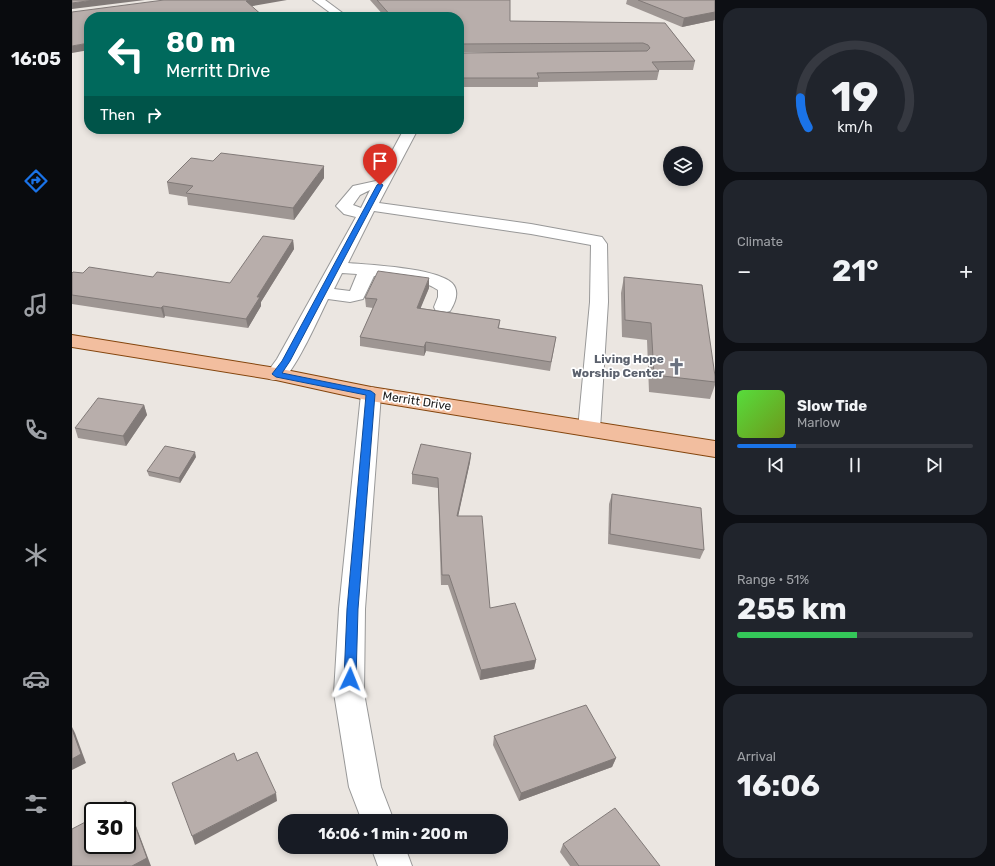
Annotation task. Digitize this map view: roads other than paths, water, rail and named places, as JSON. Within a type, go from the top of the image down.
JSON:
[{"type":"main road","name":"Merritt Drive","points":[[72,341],[276,374],[371,394],[715,449]]},
{"type":"street","points":[[318,0],[336,12]]},
{"type":"street","points":[[276,374],[286,361],[408,134]]},
{"type":"street","points":[[380,185],[365,186],[356,189],[344,206],[350,211],[367,210],[531,229],[596,241],[599,244],[599,302],[589,429]]},
{"type":"street","points":[[336,267],[417,276],[437,281],[445,286],[448,292],[444,307]]},
{"type":"street","points":[[322,293],[350,297],[357,295],[368,270]]},
{"type":"street","points":[[371,394],[352,609],[349,693],[365,787],[375,814]]},
{"type":"street","points":[[391,854],[395,866]]},
{"type":"place","name":"Living Hope Worship Center","points":[[677,366]]}]
